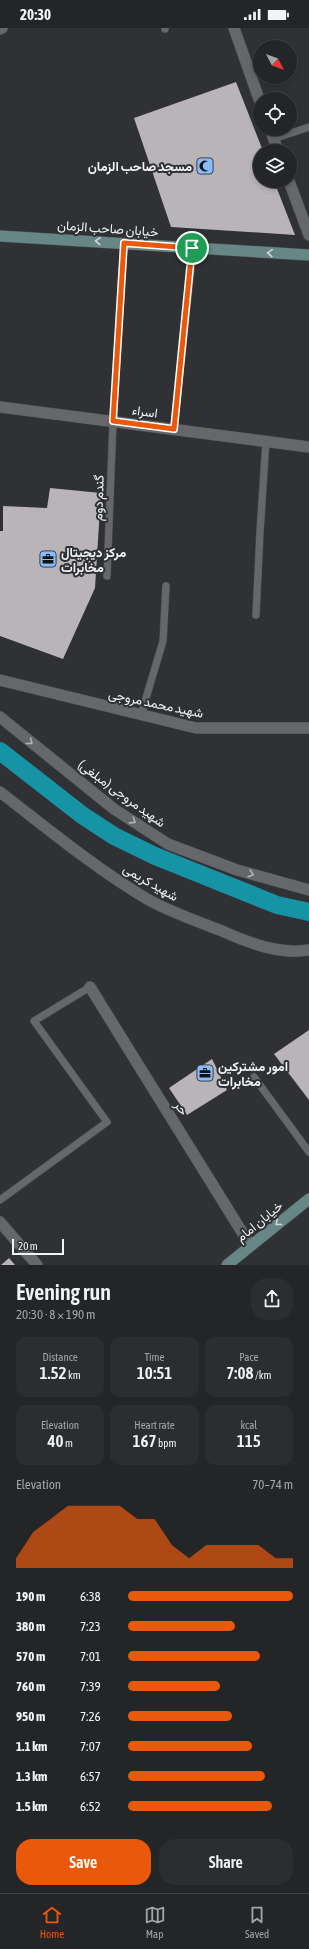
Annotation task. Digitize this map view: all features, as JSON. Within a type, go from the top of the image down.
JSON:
[{"type":"main road","name":"خیابان صاحب الزمان","points":[[0,236],[309,255]]},
{"type":"main road","name":"خیابان امام","points":[[227,1265],[309,1199]]},
{"type":"street","points":[[234,28],[256,92]]},
{"type":"street","points":[[292,188],[309,235]]},
{"type":"street","name":"اسراء","points":[[0,406],[309,447]]},
{"type":"street","name":"شهید محمد مروجی","points":[[0,680],[196,728],[309,728]]},
{"type":"street","name":"شهید مروجی (مبلغی)","points":[[0,717],[114,809],[168,844],[237,870],[309,890]]},
{"type":"street","name":"شهید کریمی","points":[[0,792],[78,853],[166,909],[249,943],[295,952],[309,950]]},
{"type":"street","name":"حر","points":[[90,987],[250,1245]]},
{"type":"street","points":[[0,1222],[37,1265]]},
{"type":"lane","points":[[297,129],[309,127]]},
{"type":"lane","name":"گندم دوم","points":[[107,576],[113,421],[124,243]]},
{"type":"lane","points":[[174,429],[192,248]]},
{"type":"lane","points":[[256,614],[266,441]]},
{"type":"lane","points":[[141,715],[163,641],[166,586]]},
{"type":"lane","points":[[0,1200],[106,1122],[34,1021],[90,987]]},
{"type":"lane","points":[[254,1076],[309,1152]]},
{"type":"building","name":"مسجد صاحب الزمان","points":[[236,82],[253,125],[253,136],[257,136],[260,144],[253,144],[253,188],[277,188],[295,235],[171,227],[134,118]]},
{"type":"building","name":"مرکز دیجیتال مخابرات","points":[[50,488],[101,493],[95,588],[63,659],[0,636],[0,531],[3,531],[3,506],[47,508]]},
{"type":"building","points":[[309,1030],[309,1100],[274,1054]]},
{"type":"building","name":"امور مشترکین مخابرات","points":[[212,1059],[227,1090],[187,1115],[169,1088]]},
{"type":"building","points":[[9,1258],[15,1265],[1,1265]]},
{"type":"waterway","points":[[0,751],[82,815],[114,836],[155,856],[277,905],[309,912]]},
{"type":"place","name":"مسجد صاحب الزمان","points":[[205,166]]},
{"type":"place","name":"مرکز دیجیتال مخابرات","points":[[48,559]]},
{"type":"place","name":"امور مشترکین مخابرات","points":[[205,1073]]},
{"type":"route","points":[[124,243],[192,248],[174,429],[113,421],[124,243]]}]
